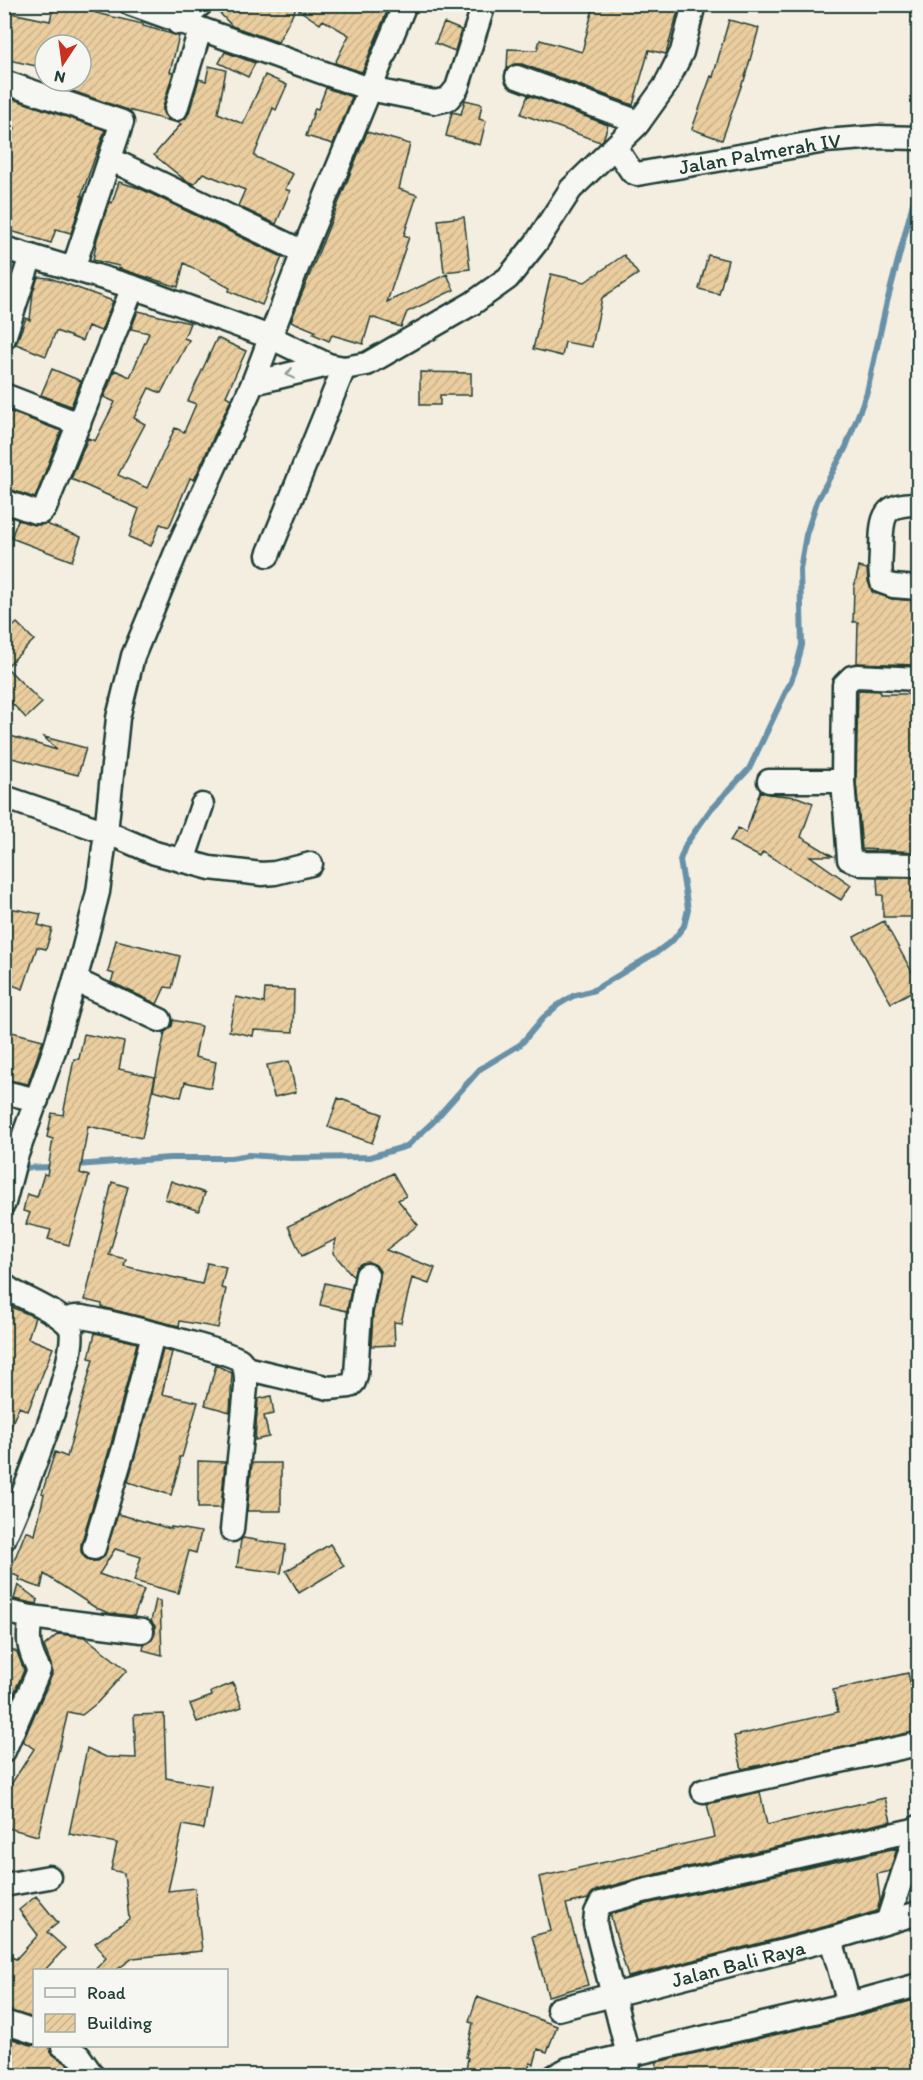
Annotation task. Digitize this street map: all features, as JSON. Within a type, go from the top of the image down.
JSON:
[{"type":"street","points":[[130,4],[178,23],[369,89],[435,102],[448,99],[453,94],[484,4]]},
{"type":"street","points":[[178,23],[201,4]]},
{"type":"street","points":[[4,1203],[16,1157],[37,1100],[75,980],[98,892],[118,718],[133,656],[177,550],[253,383],[303,252],[405,4]]},
{"type":"street","points":[[253,383],[336,366],[367,364],[473,303],[508,278],[536,243],[571,189],[639,122],[665,86],[682,52],[694,4]]},
{"type":"street","points":[[176,109],[200,30]]},
{"type":"street","points":[[517,77],[639,122]]},
{"type":"street","points":[[4,82],[120,120],[122,124],[74,268]]},
{"type":"street","name":"Jalan Palmerah IV","points":[[615,147],[632,172],[637,174],[825,141],[878,137],[918,138]]},
{"type":"street","points":[[110,159],[303,252]]},
{"type":"street","points":[[4,248],[133,287],[270,337],[336,366]]},
{"type":"street","points":[[4,338],[31,256]]},
{"type":"street","points":[[7,508],[41,512],[45,508],[133,287]]},
{"type":"street","points":[[268,555],[336,366]]},
{"type":"street","points":[[4,395],[79,424]]},
{"type":"street","points":[[918,504],[900,504],[884,517],[881,528],[880,571],[882,582],[887,585],[918,588]]},
{"type":"street","points":[[918,679],[857,676],[848,680],[844,685],[843,781],[849,859],[862,864],[918,866]]},
{"type":"street","points":[[769,781],[843,781]]},
{"type":"street","points":[[4,797],[106,832],[155,853],[210,868],[262,874],[311,864]]},
{"type":"street","points":[[183,861],[202,805]]},
{"type":"street","points":[[75,980],[160,1020]]},
{"type":"street","points":[[4,1092],[37,1100]]},
{"type":"street","points":[[245,1368],[329,1388],[350,1386],[356,1375],[360,1312],[367,1275]]},
{"type":"street","points":[[4,1539],[38,1459],[61,1386],[72,1337],[64,1320],[7,1288]]},
{"type":"street","points":[[64,1320],[83,1317],[229,1354],[240,1360],[245,1368],[246,1387],[232,1530]]},
{"type":"street","points":[[94,1548],[124,1449],[153,1334]]},
{"type":"street","points":[[4,1611],[31,1617],[142,1631]]},
{"type":"street","points":[[4,1750],[39,1670],[29,1648],[31,1617]]},
{"type":"street","points":[[703,1791],[918,1744]]},
{"type":"street","points":[[888,1920],[918,1828]]},
{"type":"street","points":[[628,2065],[614,1994],[595,1924],[596,1913],[602,1903],[643,1891],[918,1828]]},
{"type":"street","points":[[4,1885],[49,1877]]},
{"type":"street","name":"Jalan Bali Raya","points":[[558,2009],[831,1940],[918,1912]]},
{"type":"street","points":[[831,1940],[849,2004]]},
{"type":"street","points":[[555,2076],[568,2069],[628,2065],[918,1985]]},
{"type":"street","points":[[4,2022],[33,2032]]},
{"type":"street","points":[[65,2047],[79,2056],[93,2076]]},
{"type":"building","points":[[54,4],[98,4],[96,13],[143,24],[143,26],[179,36],[170,72],[173,73],[163,106],[163,113],[170,121],[78,93],[93,93],[93,33],[33,33],[33,65],[4,59],[4,23],[8,24],[11,13],[50,21]]},
{"type":"building","points":[[214,4],[390,4],[362,72],[335,63],[349,35],[323,20],[320,24],[296,8],[278,42],[232,26],[214,7]]},
{"type":"building","points":[[594,4],[680,4],[666,54],[649,50],[633,105],[522,64],[514,64],[507,68],[508,49],[537,50],[540,40],[582,52]]},
{"type":"building","points":[[729,20],[759,28],[744,81],[722,140],[692,129],[711,76],[713,77]]},
{"type":"building","points":[[444,23],[461,30],[455,51],[435,43]]},
{"type":"building","points":[[225,52],[255,63],[248,77],[219,63]]},
{"type":"building","points":[[209,66],[226,70],[218,113],[243,124],[265,75],[287,85],[276,110],[273,108],[254,156],[293,174],[285,189],[290,191],[276,224],[238,206],[245,190],[203,173],[194,184],[185,180],[154,155],[181,124],[175,122],[185,119],[189,113],[199,79],[206,81]]},
{"type":"building","points":[[326,88],[352,97],[333,144],[306,136],[315,108],[318,109]]},
{"type":"building","points":[[528,95],[608,125],[603,140],[600,142],[521,114]]},
{"type":"building","points":[[4,96],[105,130],[81,196],[83,196],[71,233],[56,229],[51,243],[4,229],[4,163],[15,128],[4,125]]},
{"type":"building","points":[[465,100],[482,104],[479,119],[486,121],[480,145],[446,136],[452,112],[461,114]]},
{"type":"building","points":[[367,132],[410,144],[399,189],[417,195],[404,235],[409,237],[387,302],[447,274],[454,290],[407,312],[401,327],[371,317],[363,344],[332,335],[329,341],[313,334],[315,331],[291,321]]},
{"type":"building","points":[[119,182],[139,188],[282,257],[262,305],[229,291],[230,288],[184,263],[178,287],[118,268],[119,266],[93,260],[109,202],[112,203]]},
{"type":"building","points":[[464,217],[470,269],[444,272],[438,220]]},
{"type":"building","points":[[624,255],[638,274],[602,298],[592,347],[565,342],[562,356],[533,349],[551,274],[585,282]]},
{"type":"building","points":[[708,255],[728,260],[719,294],[699,289]]},
{"type":"building","points":[[38,277],[50,278],[113,301],[101,331],[88,326],[82,341],[56,331],[46,356],[16,344],[26,318],[30,320],[33,292]]},
{"type":"building","points":[[138,311],[190,323],[184,338],[189,340],[161,393],[149,388],[134,418],[145,424],[118,475],[147,488],[175,428],[184,432],[196,404],[188,401],[217,338],[246,351],[226,396],[231,399],[194,480],[190,478],[169,527],[160,524],[151,546],[129,537],[139,509],[71,479],[88,438],[95,441],[115,402],[104,397],[115,370],[130,377],[149,333],[131,329]]},
{"type":"building","points":[[52,369],[81,381],[71,406],[41,395]]},
{"type":"building","points":[[420,372],[471,373],[471,395],[440,395],[440,405],[420,405]]},
{"type":"building","points":[[8,411],[61,431],[35,498],[6,488],[9,480],[4,480],[4,419]]},
{"type":"building","points":[[18,520],[35,525],[46,524],[81,537],[72,561],[11,538]]},
{"type":"building","points":[[859,567],[867,569],[872,592],[892,599],[918,601],[918,665],[857,663],[858,622],[853,622],[854,587]]},
{"type":"building","points":[[17,623],[34,640],[6,667],[42,703],[26,718],[4,695],[4,635]]},
{"type":"building","points":[[858,690],[880,691],[880,694],[918,694],[918,852],[862,849],[856,781]]},
{"type":"building","points":[[4,734],[57,750],[44,737],[86,748],[78,775],[4,756]]},
{"type":"building","points":[[760,791],[797,797],[813,803],[801,837],[833,856],[810,856],[851,885],[841,900],[763,852],[760,857],[730,841],[738,828],[746,833]]},
{"type":"building","points":[[877,878],[915,878],[918,917],[883,917],[883,895],[878,895]]},
{"type":"building","points":[[4,907],[41,914],[38,925],[52,929],[46,949],[37,947],[23,989],[4,982]]},
{"type":"building","points":[[884,921],[918,983],[918,988],[891,1003],[854,937]]},
{"type":"building","points":[[116,940],[180,956],[172,988],[165,987],[157,1004],[111,982],[114,974],[108,972]]},
{"type":"building","points":[[265,989],[294,990],[293,1032],[254,1030],[253,1036],[229,1031],[236,997],[264,1003]]},
{"type":"building","points":[[173,1020],[201,1026],[195,1057],[216,1062],[211,1088],[185,1082],[181,1097],[153,1090],[165,1032],[172,1026]]},
{"type":"building","points":[[4,1030],[43,1040],[28,1084],[4,1079]]},
{"type":"building","points":[[84,1034],[124,1042],[119,1069],[155,1077],[142,1138],[88,1126],[80,1173],[89,1176],[69,1245],[48,1239],[51,1230],[26,1224],[30,1213],[23,1211],[27,1194],[37,1197],[44,1174],[47,1175],[53,1139],[47,1137],[52,1113],[63,1115],[74,1059],[79,1059]]},
{"type":"building","points":[[289,1061],[296,1092],[274,1097],[267,1065]]},
{"type":"building","points":[[338,1098],[382,1114],[372,1143],[328,1127]]},
{"type":"building","points":[[393,1173],[406,1196],[398,1200],[418,1225],[386,1250],[435,1268],[429,1284],[412,1278],[401,1323],[394,1322],[395,1345],[371,1346],[373,1314],[380,1278],[380,1271],[376,1265],[369,1262],[362,1263],[356,1267],[353,1276],[333,1253],[336,1239],[302,1256],[288,1226],[328,1208]]},
{"type":"building","points":[[171,1181],[205,1193],[199,1211],[165,1199]]},
{"type":"building","points":[[112,1182],[128,1187],[109,1255],[126,1259],[124,1266],[202,1284],[207,1263],[226,1267],[221,1288],[226,1289],[218,1328],[180,1321],[179,1326],[102,1307],[102,1304],[85,1300]]},
{"type":"building","points":[[325,1283],[351,1289],[347,1311],[320,1305]]},
{"type":"building","points":[[4,1304],[35,1317],[28,1338],[53,1348],[28,1411],[19,1407],[4,1442]]},
{"type":"building","points":[[95,1333],[137,1343],[111,1444],[81,1544],[81,1552],[91,1561],[98,1561],[104,1557],[118,1514],[171,1529],[171,1527],[201,1532],[196,1553],[189,1551],[178,1593],[134,1581],[141,1557],[115,1549],[99,1574],[144,1590],[134,1616],[109,1613],[96,1608],[44,1574],[41,1588],[19,1580],[20,1577],[9,1573],[26,1531],[35,1535],[44,1494],[42,1493],[55,1452],[67,1457],[93,1359],[89,1358]]},
{"type":"building","points":[[163,1350],[172,1352],[162,1394],[198,1402],[182,1457],[179,1457],[180,1463],[171,1495],[128,1482]]},
{"type":"building","points":[[216,1365],[232,1373],[230,1412],[205,1405]]},
{"type":"building","points":[[271,1396],[274,1414],[264,1416],[269,1437],[255,1440],[258,1399]]},
{"type":"building","points":[[198,1461],[225,1462],[221,1508],[198,1508]]},
{"type":"building","points":[[252,1463],[281,1463],[281,1511],[247,1511]]},
{"type":"building","points":[[243,1538],[286,1545],[281,1573],[237,1567]]},
{"type":"building","points":[[330,1544],[344,1566],[299,1593],[286,1571]]},
{"type":"building","points":[[18,1585],[38,1600],[37,1604],[14,1599]]},
{"type":"building","points":[[156,1600],[160,1601],[162,1655],[143,1650],[144,1644],[152,1640],[155,1633],[155,1626],[151,1621]]},
{"type":"building","points":[[58,1634],[85,1637],[127,1670],[97,1703],[82,1715],[68,1712],[38,1836],[4,1827],[4,1795],[34,1749],[23,1741],[52,1675],[51,1664],[44,1646]]},
{"type":"building","points":[[4,1646],[17,1652],[24,1670],[4,1716]]},
{"type":"building","points":[[908,1673],[918,1718],[918,1731],[742,1769],[734,1736],[838,1712],[833,1690]]},
{"type":"building","points":[[233,1683],[242,1707],[197,1722],[190,1704],[212,1696],[211,1692]]},
{"type":"building","points":[[164,1714],[166,1778],[211,1786],[204,1829],[183,1825],[168,1891],[195,1888],[202,1951],[133,1958],[118,1969],[96,1969],[106,1958],[95,1943],[129,1919],[124,1873],[111,1870],[117,1843],[69,1834],[87,1748],[106,1757],[136,1758],[134,1715]]},
{"type":"building","points":[[760,1792],[767,1825],[885,1798],[891,1821],[639,1878],[597,1890],[588,1899],[566,1904],[588,1985],[548,1996],[532,1936],[551,1931],[539,1877],[715,1837],[707,1804]]},
{"type":"building","points":[[897,1848],[890,1871],[877,1874],[880,1900],[877,1911],[628,1977],[610,1914]]},
{"type":"building","points":[[36,1896],[58,1923],[47,1932],[65,1948],[46,1969],[33,1969],[33,2018],[4,2009],[4,1954],[16,1959],[38,1935],[19,1910]]},
{"type":"building","points":[[477,1997],[557,2026],[547,2052],[538,2049],[534,2064],[530,2063],[527,2076],[465,2076],[468,2058],[466,2057],[473,2023],[469,2022]]},
{"type":"building","points":[[918,1999],[918,2068],[889,2076],[655,2076],[657,2062],[852,2017]]},
{"type":"building","points":[[4,2036],[33,2047],[50,2047],[51,2053],[70,2066],[76,2076],[4,2076]]},
{"type":"waterway","points":[[76,1165],[170,1158],[231,1158],[249,1155],[291,1158],[370,1157],[407,1146],[433,1122],[480,1069],[521,1044],[543,1018],[558,1005],[573,996],[594,990],[673,940],[684,926],[688,909],[680,860],[686,844],[711,809],[749,769],[797,665],[802,645],[800,569],[806,535],[817,501],[846,447],[867,392],[886,306],[918,184]]},
{"type":"waterway","points":[[19,1168],[54,1167]]}]
